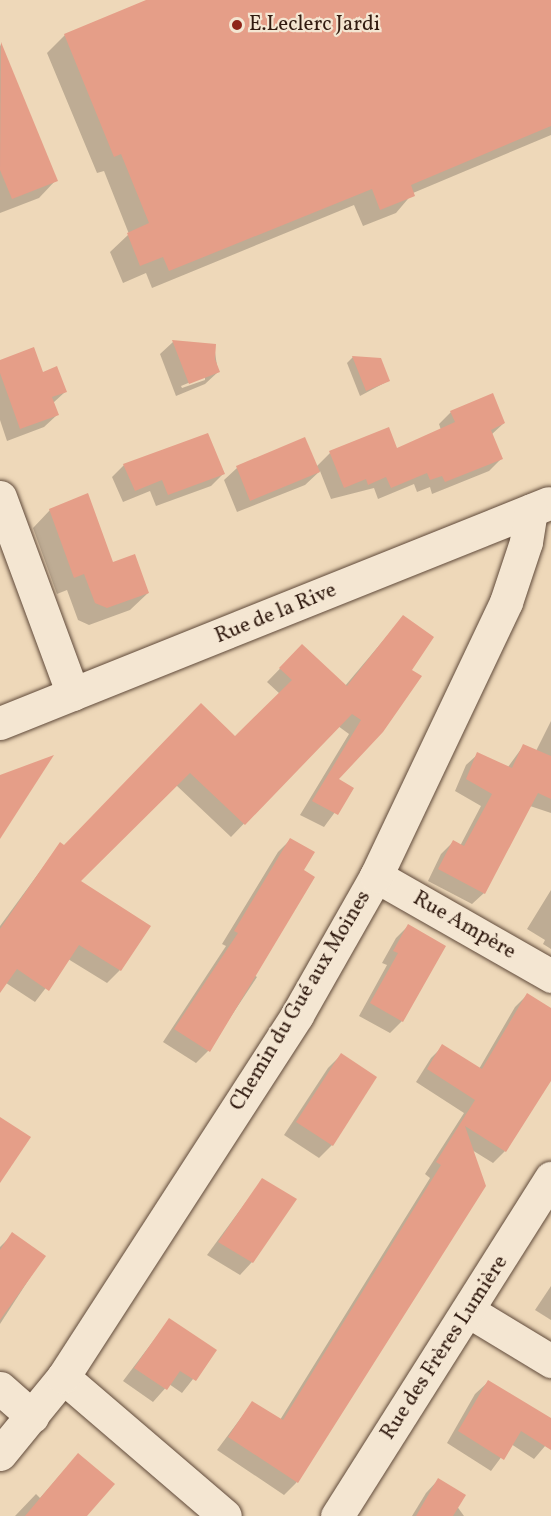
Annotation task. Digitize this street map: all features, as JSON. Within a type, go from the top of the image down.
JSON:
[{"type":"street","points":[[0,497],[73,694]]},
{"type":"street","name":"Rue de la Rive","points":[[0,723],[541,506]]},
{"type":"street","name":"Chemin du Gué aux Moines","points":[[0,1454],[63,1377],[297,1015],[376,876],[506,602],[541,506]]},
{"type":"street","name":"Rue Ampère","points":[[376,876],[551,976]]},
{"type":"street","name":"Rue des Frères Lumière","points":[[337,1516],[470,1311],[551,1178]]},
{"type":"street","points":[[470,1311],[551,1360]]},
{"type":"street","points":[[63,1377],[225,1516]]},
{"type":"street","points":[[0,1388],[32,1416]]},
{"type":"building","points":[[146,0],[551,0],[551,126],[411,185],[415,196],[380,210],[372,189],[169,271],[163,257],[140,266],[127,233],[149,223],[121,154],[114,157],[64,34]]},
{"type":"building","points":[[1,42],[58,181],[12,199],[0,170]]},
{"type":"building","points":[[172,340],[216,344],[215,359],[220,372],[189,384]]},
{"type":"building","points":[[34,347],[43,372],[57,366],[67,392],[52,397],[59,415],[20,429],[0,373],[0,360]]},
{"type":"building","points":[[352,356],[381,358],[390,381],[366,391]]},
{"type":"building","points":[[493,393],[505,423],[491,430],[503,459],[445,482],[442,476],[430,480],[427,473],[391,488],[386,477],[368,485],[366,479],[344,488],[329,451],[389,427],[397,448],[455,422],[450,411]]},
{"type":"building","points":[[208,433],[225,474],[168,495],[162,480],[135,491],[123,464]]},
{"type":"building","points":[[305,437],[320,472],[250,501],[236,466]]},
{"type":"building","points":[[88,493],[113,562],[135,554],[149,593],[107,608],[95,603],[84,574],[74,578],[49,509]]},
{"type":"building","points":[[403,615],[434,637],[412,670],[422,676],[383,732],[339,779],[354,788],[338,815],[312,801],[361,720],[352,714],[245,825],[190,773],[81,881],[151,926],[121,971],[79,945],[49,991],[17,969],[0,993],[0,929],[60,842],[64,845],[201,703],[235,736],[292,680],[279,668],[302,644],[347,686]]},
{"type":"building","points":[[523,744],[551,756],[551,799],[538,793],[485,894],[438,869],[453,840],[464,846],[492,794],[466,779],[477,752],[512,768]]},
{"type":"building","points":[[54,755],[0,839],[0,775]]},
{"type":"building","points":[[290,838],[315,852],[304,870],[315,877],[210,1052],[174,1029],[238,933],[234,931]]},
{"type":"building","points":[[408,924],[446,946],[403,1022],[370,1003],[398,953],[393,951]]},
{"type":"building","points":[[527,993],[551,1008],[551,1081],[506,1152],[465,1126],[486,1186],[298,1483],[228,1437],[252,1401],[283,1420],[441,1165],[436,1162],[475,1100],[427,1069],[442,1044],[482,1069]]},
{"type":"building","points":[[341,1053],[377,1077],[333,1146],[296,1122]]},
{"type":"building","points":[[0,1117],[31,1137],[0,1183]]},
{"type":"building","points":[[262,1178],[297,1199],[253,1263],[218,1242]]},
{"type":"building","points":[[12,1232],[46,1256],[0,1320],[0,1250]]},
{"type":"building","points":[[169,1318],[217,1350],[196,1381],[180,1371],[167,1390],[134,1368]]},
{"type":"building","points":[[488,1380],[551,1418],[551,1450],[521,1431],[504,1460],[458,1431]]},
{"type":"building","points":[[78,1453],[115,1484],[87,1516],[25,1516]]},
{"type":"building","points":[[438,1478],[466,1495],[453,1516],[416,1516]]},
{"type":"place","name":"E.Leclerc Jardi","points":[[237,25]]}]
